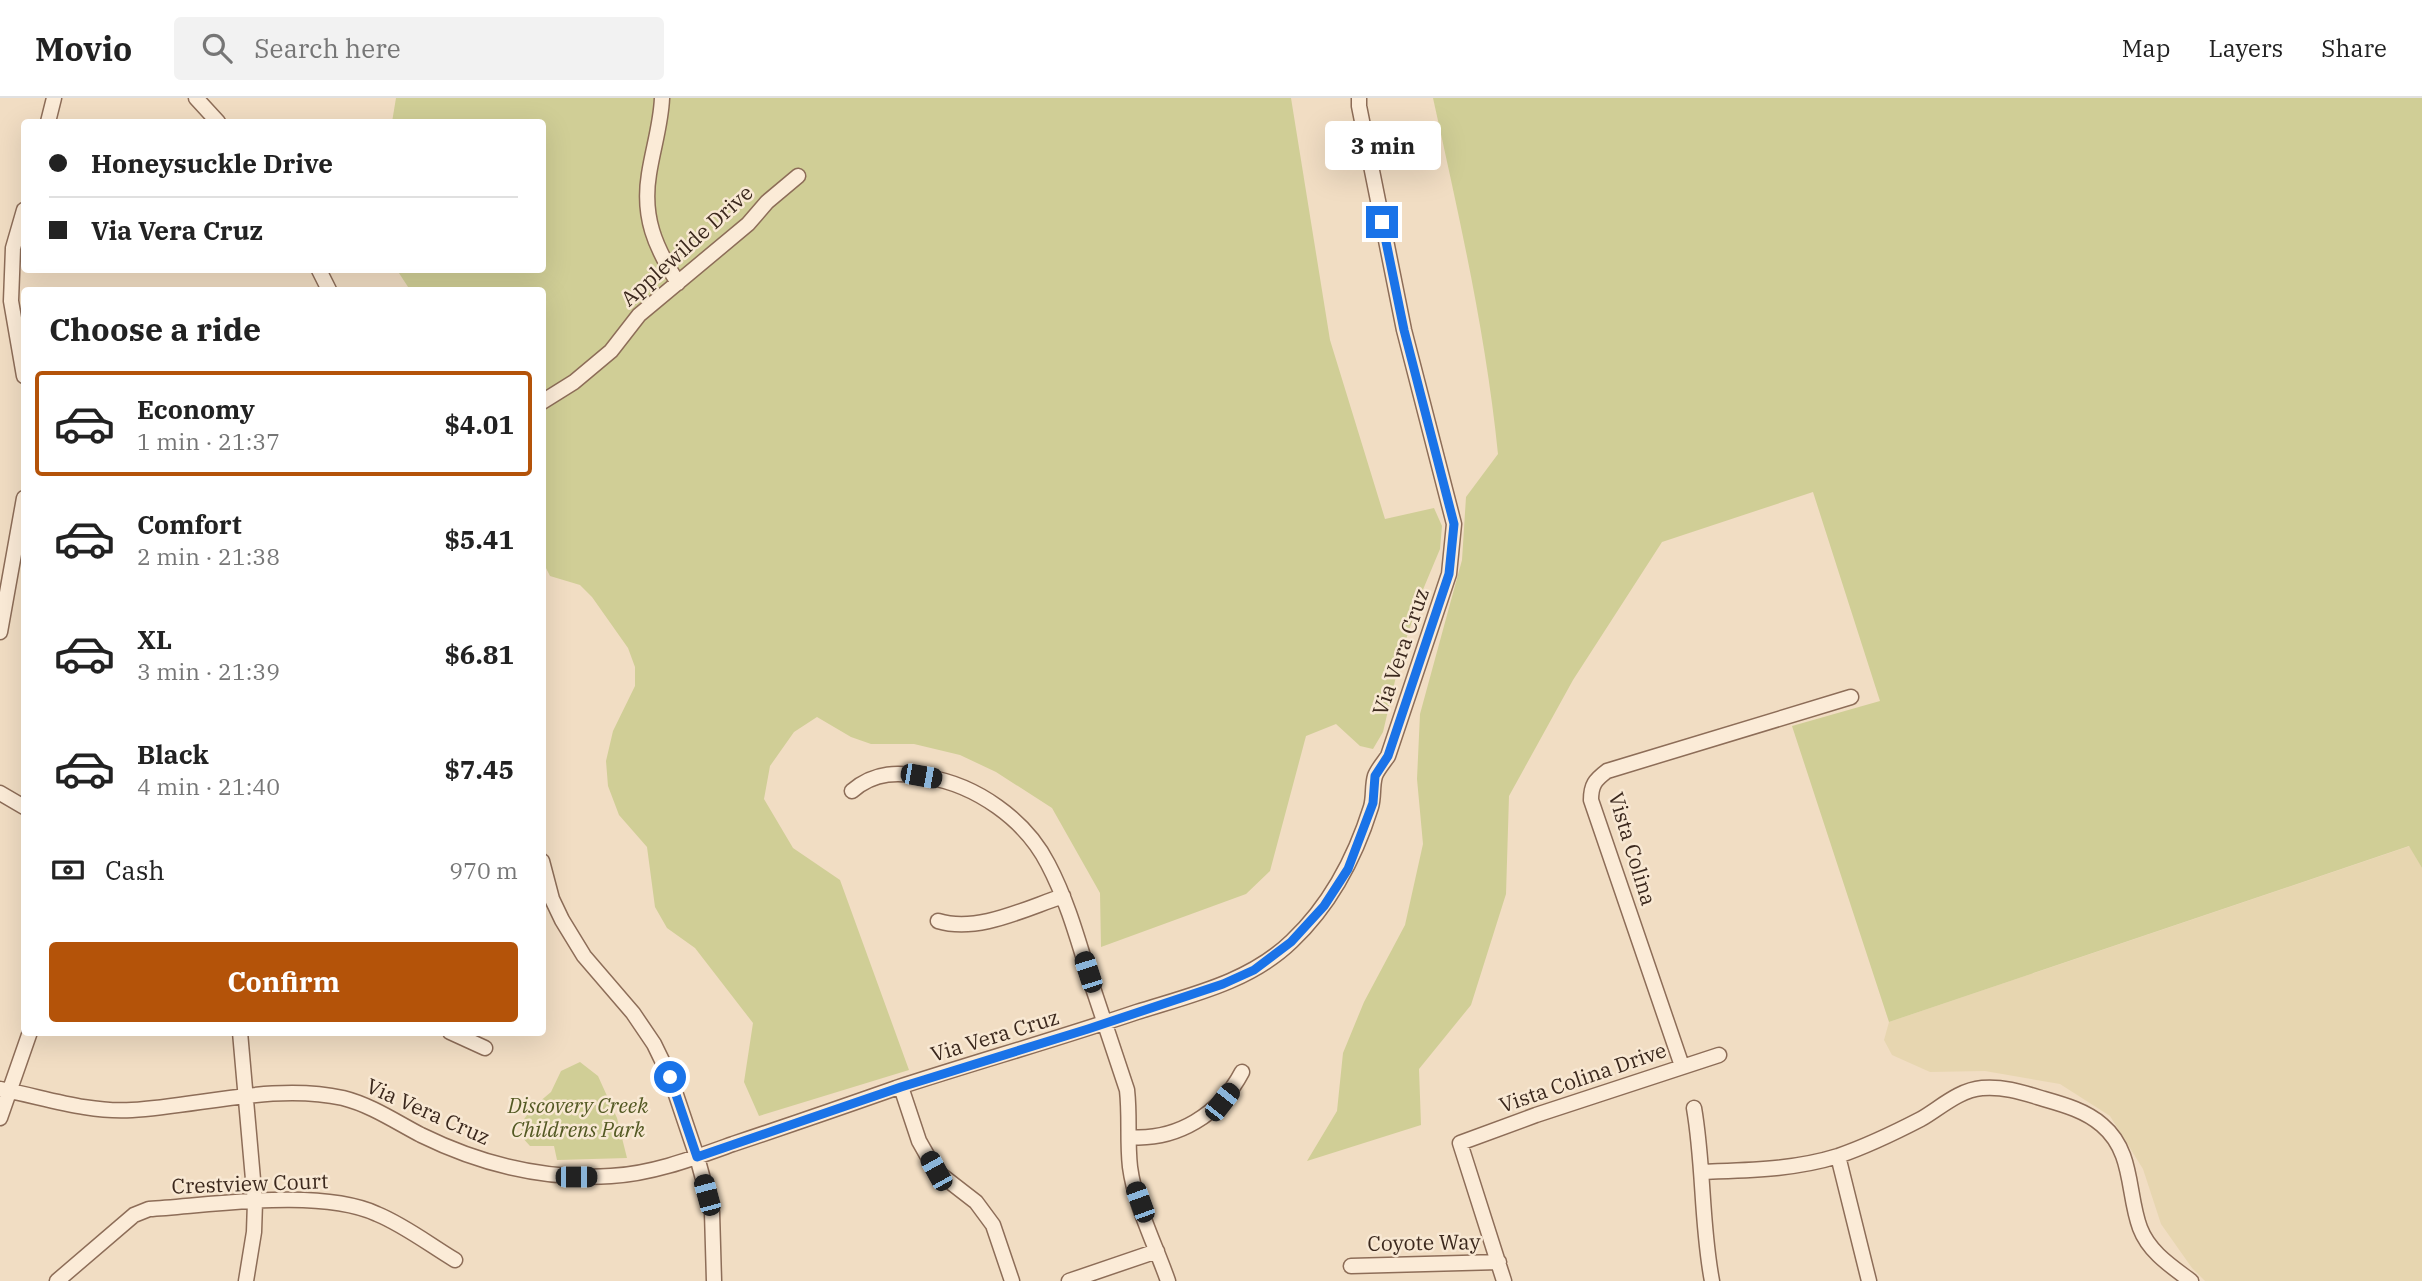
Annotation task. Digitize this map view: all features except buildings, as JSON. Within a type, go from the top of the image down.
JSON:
[{"type":"street","points":[[49,119],[54,98]]},
{"type":"street","points":[[196,98],[215,119]]},
{"type":"street","points":[[662,98],[662,114],[646,197],[649,219],[660,254],[678,283]]},
{"type":"street","name":"Via Vera Cruz","points":[[5,1090],[91,1108],[128,1111],[299,1093],[344,1098],[484,1162],[576,1177],[615,1176],[697,1157],[901,1087],[1223,984],[1254,970],[1291,942],[1324,906],[1348,869],[1373,803],[1375,776],[1388,756],[1449,574],[1454,524],[1404,330],[1359,98]]},
{"type":"street","name":"Applewilde Drive","points":[[546,400],[575,383],[611,351],[639,315],[748,224],[767,202],[798,176]]},
{"type":"street","points":[[21,235],[13,248],[11,301],[21,359]]},
{"type":"street","points":[[0,632],[21,515]]},
{"type":"street","name":"Vista Colina","points":[[1682,1066],[1591,800],[1591,787],[1607,771],[1851,697]]},
{"type":"street","points":[[852,791],[882,775],[902,773],[939,779],[972,791],[1016,821],[1048,863],[1063,896],[1127,1090],[1133,1182],[1168,1281]]},
{"type":"street","points":[[0,793],[21,805]]},
{"type":"street","points":[[546,876],[552,899],[562,920],[584,956],[634,1013],[654,1044],[670,1077],[712,1212],[714,1281]]},
{"type":"street","points":[[938,921],[951,925],[981,923],[1063,896]]},
{"type":"street","points":[[0,1118],[5,1090],[28,1036]]},
{"type":"street","points":[[240,1036],[255,1202],[254,1232],[246,1281]]},
{"type":"street","points":[[459,1036],[485,1048]]},
{"type":"street","name":"Vista Colina Drive","points":[[1499,1262],[1460,1143],[1719,1055]]},
{"type":"street","points":[[1129,1137],[1141,1138],[1177,1131],[1206,1116],[1222,1102],[1242,1072]]},
{"type":"street","points":[[901,1087],[919,1142],[936,1171],[976,1202],[993,1225],[1013,1281]]},
{"type":"street","points":[[1701,1172],[1779,1169],[1807,1165],[1873,1143],[1962,1094],[1979,1088],[2005,1088],[2074,1108],[2102,1125],[2116,1140],[2126,1159],[2141,1230],[2162,1259],[2191,1281]]},
{"type":"street","points":[[1694,1108],[1700,1140],[1705,1249],[1712,1281]]},
{"type":"street","points":[[1838,1156],[1869,1281]]},
{"type":"street","name":"Crestview Court","points":[[57,1281],[134,1215],[149,1209],[255,1202],[340,1202],[378,1214],[456,1260]]},
{"type":"street","points":[[1069,1281],[1157,1251]]},
{"type":"street","points":[[1499,1262],[1504,1281]]},
{"type":"street","name":"Coyote Way","points":[[1351,1266],[1499,1262]]},
{"type":"shaded area","points":[[2410,846],[2422,868],[2422,1281],[2205,1281],[2192,1268],[2161,1224],[2143,1169],[2110,1116],[2060,1084],[1985,1071],[1930,1072],[1892,1055],[1884,1040],[1889,1022]]},
{"type":"green space","points":[[396,98],[1291,98],[1330,340],[1385,519],[1434,508],[1442,526],[1440,549],[1402,651],[1383,732],[1373,749],[1360,746],[1336,724],[1306,736],[1270,871],[1246,894],[1101,947],[1100,893],[1052,808],[996,772],[960,755],[914,744],[871,744],[851,737],[817,717],[794,732],[770,766],[764,799],[793,848],[840,880],[909,1070],[759,1116],[744,1082],[753,1023],[695,948],[667,928],[655,907],[647,847],[619,815],[608,786],[606,761],[613,731],[635,686],[635,667],[628,648],[592,597],[580,585],[550,576],[546,568],[546,287],[408,287],[399,273],[546,273],[546,119],[392,119]]},
{"type":"green space","points":[[1433,98],[2422,98],[2422,868],[2409,846],[1889,1022],[1792,726],[1880,701],[1813,492],[1662,542],[1573,680],[1509,796],[1506,894],[1471,1005],[1419,1069],[1421,1125],[1307,1161],[1337,1111],[1343,1053],[1364,1002],[1405,925],[1423,844],[1417,779],[1420,714],[1462,560],[1466,497],[1498,454],[1479,320]]},
{"type":"green space","name":"Discovery Creek Childrens Park","points":[[580,1062],[598,1076],[617,1118],[627,1158],[557,1160],[554,1146],[530,1146],[521,1136],[522,1122],[532,1108],[551,1092],[561,1071]]},
{"type":"route","points":[[670,1077],[697,1157],[901,1087],[1223,984],[1254,970],[1291,942],[1324,906],[1348,869],[1373,803],[1375,776],[1388,756],[1449,574],[1454,524],[1404,330],[1382,222]]}]
